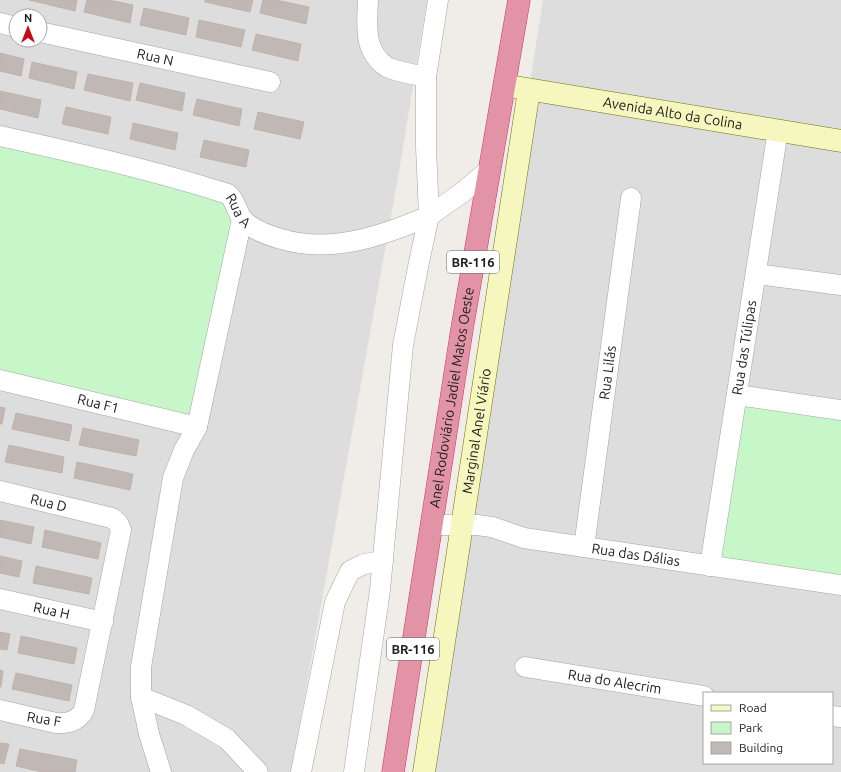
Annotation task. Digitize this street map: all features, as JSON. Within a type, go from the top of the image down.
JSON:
[{"type":"highway","name":"Anel Rodoviário Jadiel Matos Oeste","points":[[393,772],[462,329],[519,0]]},
{"type":"street","points":[[368,0],[367,29],[371,51],[388,68],[426,77]]},
{"type":"street","points":[[354,772],[383,561],[394,426],[403,345],[429,216],[426,147],[426,77],[438,0]]},
{"type":"street","name":"Rua N","points":[[48,34],[270,82]]},
{"type":"street","name":"Avenida Alto da Colina","points":[[505,86],[841,141]]},
{"type":"street","name":"Marginal Anel Viário","points":[[424,772],[529,90]]},
{"type":"street","name":"Rua das Túlipas","points":[[710,566],[778,130]]},
{"type":"street","name":"Rua A","points":[[0,136],[185,180],[228,194],[232,197],[242,219],[253,228],[264,234],[290,241],[317,245],[346,243],[371,238],[396,230],[429,216],[463,192],[489,170]]},
{"type":"street","name":"Rua Lilás","points":[[584,547],[631,198]]},
{"type":"street","points":[[161,772],[149,734],[141,697],[141,667],[173,478],[184,450],[197,427],[242,219]]},
{"type":"street","points":[[756,274],[841,285]]},
{"type":"street","name":"Rua F1","points":[[0,380],[197,427]]},
{"type":"street","points":[[737,395],[841,410]]},
{"type":"street","name":"Rua D","points":[[0,491],[112,518],[118,522],[121,530],[84,710]]},
{"type":"street","name":"Rua das Dálias","points":[[432,525],[462,524],[492,527],[524,538],[841,585]]},
{"type":"street","points":[[302,772],[335,602],[350,571],[364,564],[383,561]]},
{"type":"street","name":"Rua H","points":[[0,599],[103,622]]},
{"type":"street","name":"Rua do Alecrim","points":[[525,668],[703,696]]},
{"type":"street","points":[[141,697],[186,715],[227,739],[258,772]]},
{"type":"street","name":"Rua F","points":[[0,710],[41,721],[64,724],[75,720],[84,710]]},
{"type":"shaded area","points":[[0,0],[427,0],[399,172],[291,772],[0,772]]},
{"type":"shaded area","points":[[543,0],[841,0],[841,772],[422,772]]},
{"type":"green space","points":[[0,136],[241,192],[191,421],[0,379]]},
{"type":"green space","points":[[737,395],[841,410],[841,585],[710,566]]},
{"type":"building","points":[[29,0],[77,0],[75,11]]},
{"type":"building","points":[[87,0],[109,0],[133,5],[130,23],[84,12]]},
{"type":"building","points":[[205,0],[253,0],[250,12],[205,2]]},
{"type":"building","points":[[263,0],[276,0],[309,7],[306,24],[260,13]]},
{"type":"building","points":[[144,8],[189,18],[186,35],[140,25]]},
{"type":"building","points":[[199,20],[245,30],[241,47],[196,37]]},
{"type":"building","points":[[256,34],[301,44],[298,61],[252,50]]},
{"type":"building","points":[[0,53],[24,59],[21,76],[0,71]]},
{"type":"building","points":[[32,62],[77,72],[74,89],[29,78]]},
{"type":"building","points":[[88,74],[133,83],[130,101],[84,90]]},
{"type":"building","points":[[140,83],[185,93],[182,111],[136,100]]},
{"type":"building","points":[[0,91],[41,100],[38,118],[0,109]]},
{"type":"building","points":[[197,99],[242,109],[239,126],[193,115]]},
{"type":"building","points":[[66,107],[111,117],[108,134],[62,124]]},
{"type":"building","points":[[258,112],[304,122],[300,139],[254,129]]},
{"type":"building","points":[[133,123],[178,133],[175,150],[130,139]]},
{"type":"building","points":[[204,140],[249,150],[246,167],[200,157]]},
{"type":"building","points":[[0,407],[5,408],[2,424],[0,424]]},
{"type":"building","points":[[16,413],[72,425],[69,441],[12,429]]},
{"type":"building","points":[[83,428],[139,440],[136,456],[79,445]]},
{"type":"building","points":[[9,445],[64,457],[62,473],[5,462]]},
{"type":"building","points":[[77,462],[133,474],[130,490],[74,478]]},
{"type":"building","points":[[0,520],[34,527],[31,544],[0,537]]},
{"type":"building","points":[[45,530],[101,543],[98,559],[42,547]]},
{"type":"building","points":[[0,556],[22,561],[19,577],[0,573]]},
{"type":"building","points":[[36,566],[92,578],[89,594],[33,583]]},
{"type":"building","points":[[0,632],[10,634],[7,650],[0,649]]},
{"type":"building","points":[[21,636],[77,648],[74,664],[18,653]]},
{"type":"building","points":[[0,670],[3,671],[1,687],[0,687]]},
{"type":"building","points":[[16,673],[72,685],[69,701],[12,689]]},
{"type":"building","points":[[0,743],[9,744],[4,764],[0,763]]},
{"type":"building","points":[[20,749],[77,760],[75,772],[42,772],[16,766]]}]
